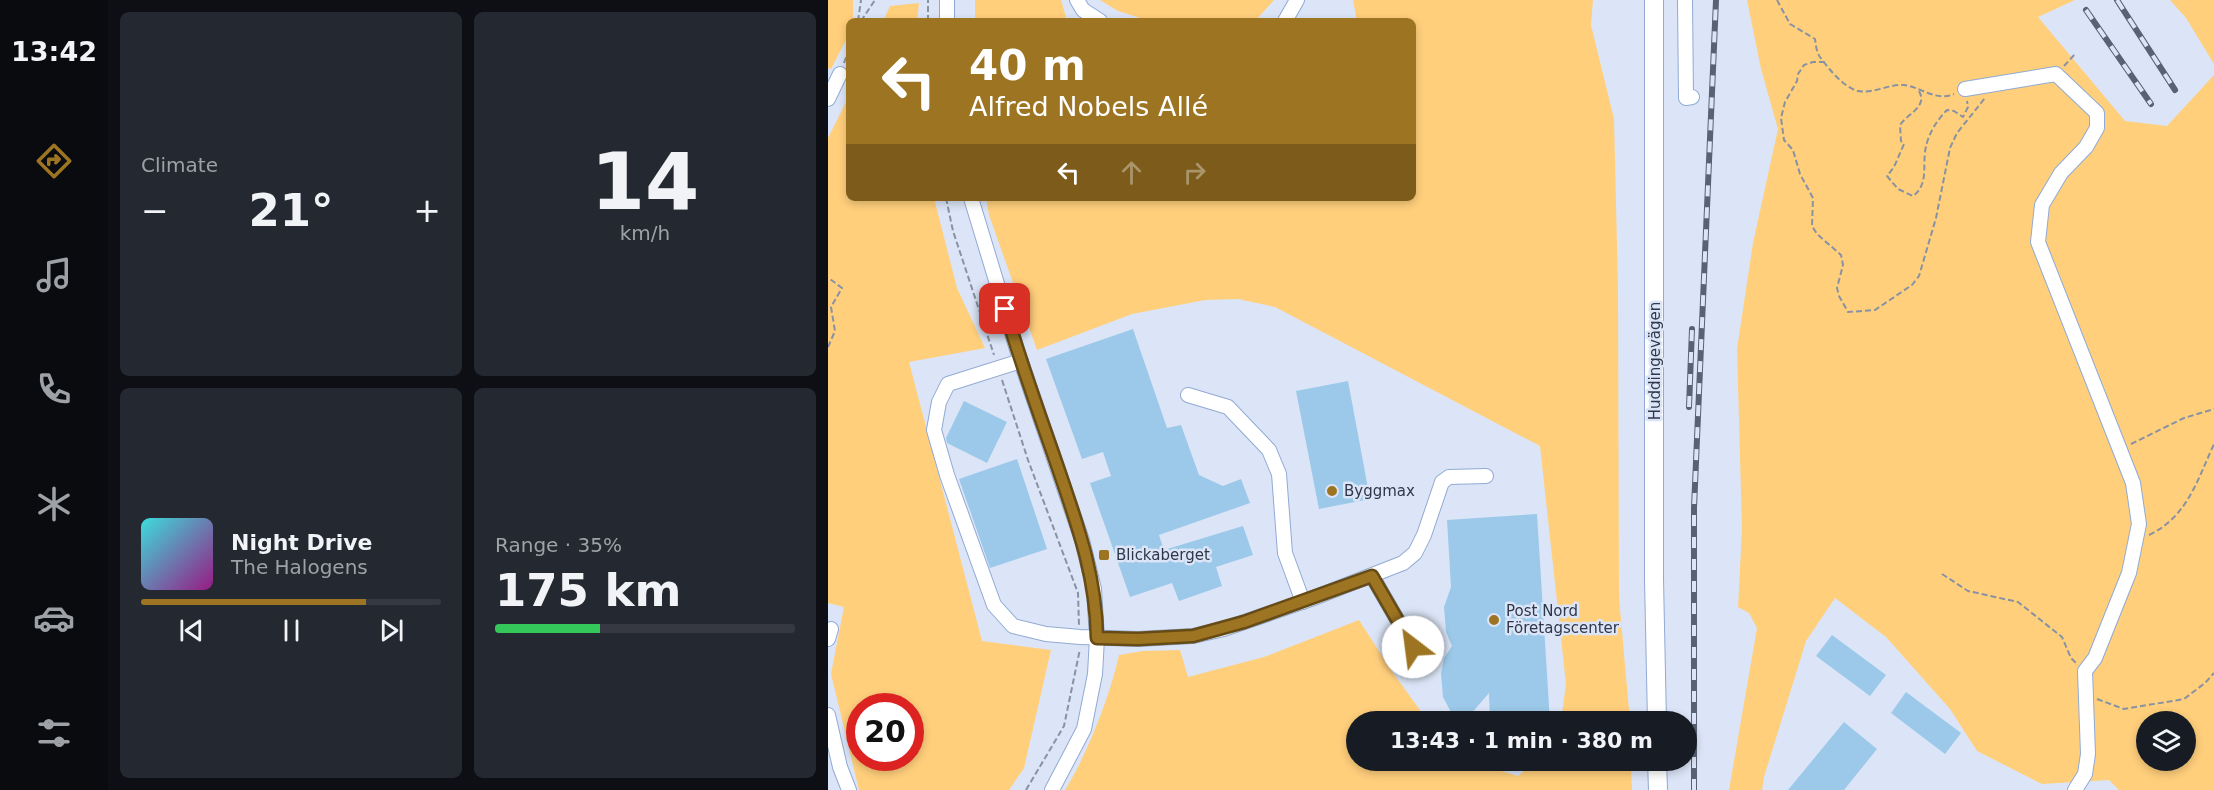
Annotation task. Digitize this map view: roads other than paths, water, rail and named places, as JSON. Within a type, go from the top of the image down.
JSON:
[{"type":"main road","name":"Huddingevägen","points":[[1654,0],[1654,579],[1657,711]]},
{"type":"main road","points":[[1657,771],[1658,790]]},
{"type":"street","points":[[947,0],[947,18]]},
{"type":"street","points":[[1077,0],[1083,10],[1095,18]]},
{"type":"street","points":[[1287,18],[1297,0]]},
{"type":"street","points":[[1685,0],[1686,98],[1692,97]]},
{"type":"street","points":[[1962,90],[2059,71],[2097,112],[2097,128],[2086,147],[2061,173],[2042,205],[2038,242],[2121,449],[2133,483],[2139,524],[2128,573],[2095,658],[2085,671],[2088,754],[2085,774],[2075,790]]},
{"type":"street","points":[[828,99],[840,74]]},
{"type":"street","points":[[972,201],[1021,361],[1082,540],[1094,589],[1097,638],[1095,674],[1084,729],[1052,790]]},
{"type":"street","points":[[1021,361],[948,384],[939,402],[934,430],[946,475],[994,605],[1013,626],[1046,634],[1138,639],[1193,636],[1224,629],[1303,602],[1403,563],[1415,553],[1424,535],[1442,482],[1449,477],[1486,476]]},
{"type":"street","points":[[1188,395],[1228,407],[1269,450],[1279,474],[1285,553],[1303,602]]},
{"type":"street","points":[[1372,576],[1413,647]]},
{"type":"street","points":[[828,715],[840,767],[849,790]]},
{"type":"railway","points":[[1694,790],[1694,508],[1716,0]]},
{"type":"railway","points":[[2117,0],[2175,90]]},
{"type":"railway","points":[[2086,10],[2151,104]]},
{"type":"railway","points":[[1689,407],[1692,329]]},
{"type":"place","name":"Byggmax","points":[[1332,491]]},
{"type":"place","name":"Blickaberget","points":[[1104,555]]},
{"type":"place","name":"Post Nord Företagscenter","points":[[1494,620]]}]
